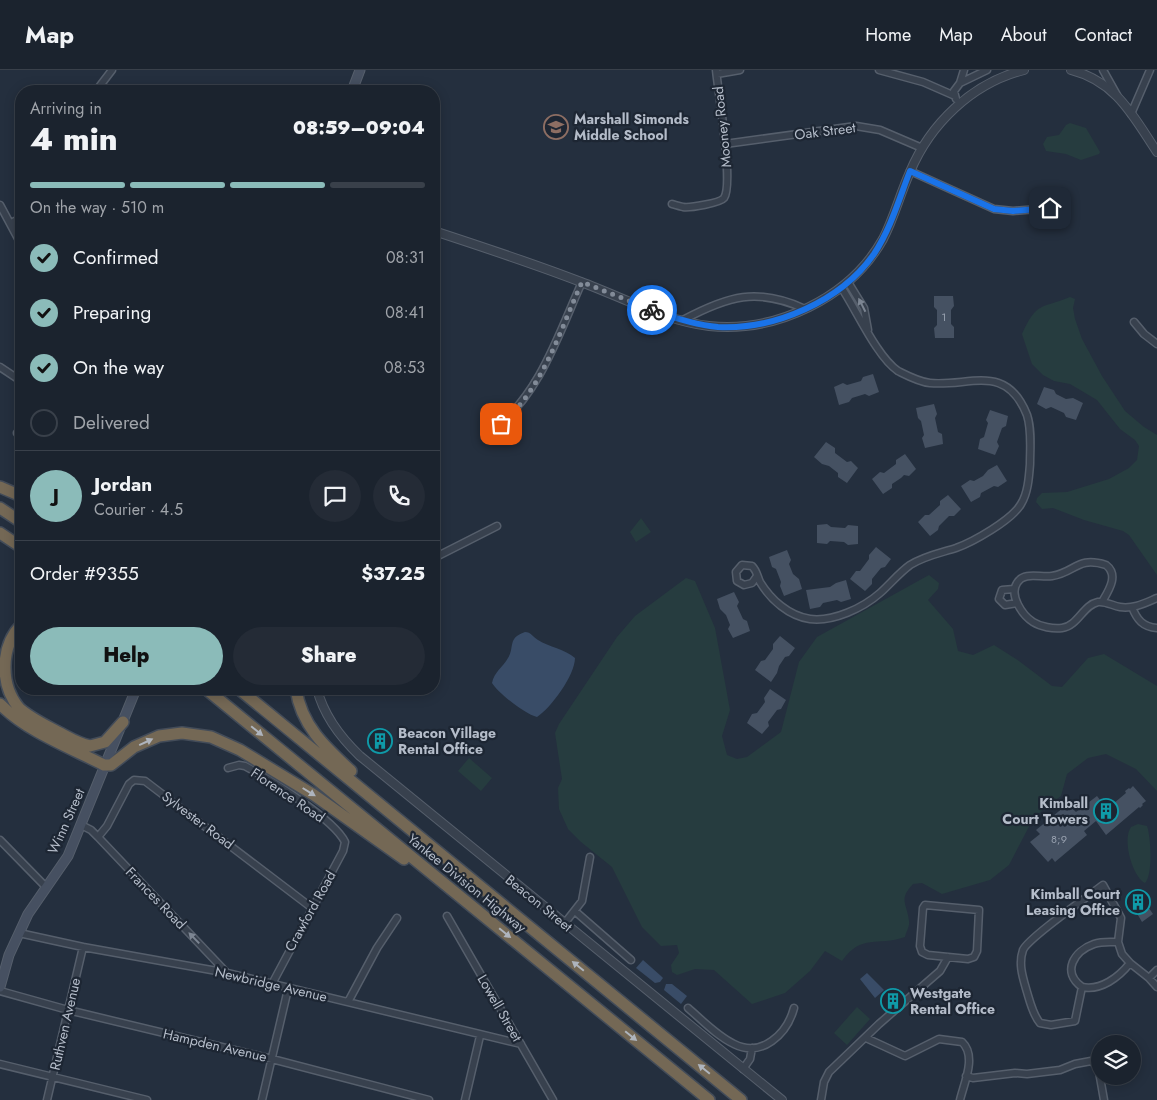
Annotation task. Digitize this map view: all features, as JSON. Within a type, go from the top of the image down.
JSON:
[{"type":"highway","points":[[0,487],[15,493]]},
{"type":"highway","points":[[0,508],[15,518]]},
{"type":"highway","points":[[0,533],[15,543]]},
{"type":"highway","points":[[15,633],[8,642],[2,665],[7,690],[20,709],[45,725],[90,746],[105,742],[123,722]]},
{"type":"highway","points":[[209,695],[231,709]]},
{"type":"highway","name":"Yankee Division Highway","points":[[214,695],[709,1100]]},
{"type":"highway","name":"Yankee Division Highway","points":[[246,695],[742,1100]]},
{"type":"highway","points":[[298,695],[303,715],[321,742],[404,824]]},
{"type":"highway","points":[[0,704],[26,724],[104,765],[114,763],[145,741],[167,734],[196,734],[218,740],[314,794],[490,920]]},
{"type":"main road","points":[[354,85],[360,70]]},
{"type":"main road","name":"Winn Street","points":[[0,987],[4,958],[28,914],[68,856],[134,695]]},
{"type":"street","points":[[101,85],[112,70]]},
{"type":"street","points":[[717,72],[740,70]]},
{"type":"street","points":[[879,70],[923,82],[955,96]]},
{"type":"street","points":[[960,104],[955,96],[955,89],[960,83],[964,70]]},
{"type":"street","points":[[960,83],[988,70]]},
{"type":"street","points":[[440,233],[487,247],[683,320],[707,326],[733,327],[766,322],[805,309],[844,284],[870,258],[884,237],[910,171],[922,148],[940,122],[960,104],[992,82],[1024,70]]},
{"type":"street","points":[[1071,70],[1100,81],[1118,96]]},
{"type":"street","points":[[1103,70],[1118,96],[1157,152]]},
{"type":"street","points":[[1131,114],[1150,70]]},
{"type":"street","name":"Mooney Road","points":[[672,204],[685,207],[720,201],[724,198],[727,184],[725,144],[717,72]]},
{"type":"street","name":"Oak Street","points":[[725,144],[856,126],[880,130],[922,148]]},
{"type":"street","points":[[910,171],[994,209],[1013,211],[1050,208]]},
{"type":"street","points":[[0,204],[15,233]]},
{"type":"street","points":[[10,223],[15,221]]},
{"type":"street","points":[[494,429],[516,409],[542,371],[582,282]]},
{"type":"street","points":[[757,576],[768,594],[792,613],[815,619],[836,616],[875,597],[914,563],[967,543],[993,528],[1014,513],[1024,500],[1030,467],[1029,427],[1023,406],[1016,397],[1002,385],[988,380],[938,383],[917,380],[892,365],[868,331],[844,284]]},
{"type":"street","points":[[683,320],[710,307],[745,296],[779,298],[805,309]]},
{"type":"street","points":[[1134,322],[1144,334],[1157,344]]},
{"type":"street","points":[[0,367],[15,377]]},
{"type":"street","points":[[440,555],[497,526]]},
{"type":"street","points":[[1102,602],[1112,580],[1110,568],[1102,564],[1084,562],[1053,576],[1026,576],[1018,582],[1014,589],[1017,603],[1033,622],[1046,627],[1061,628],[1074,623],[1092,605],[1102,602],[1132,607],[1157,598]]},
{"type":"street","points":[[1014,589],[1002,590],[999,599],[1005,605],[1017,603]]},
{"type":"street","points":[[1132,607],[1141,622],[1157,628]]},
{"type":"street","name":"Beacon Street","points":[[320,695],[333,725],[354,750],[564,924],[782,1100]]},
{"type":"street","name":"Florence Road","points":[[228,768],[239,765],[248,768],[323,818],[336,828],[343,838]]},
{"type":"street","name":"Sylvester Road","points":[[98,836],[107,826],[129,784],[134,780],[145,781],[312,908]]},
{"type":"street","name":"Frances Road","points":[[81,825],[98,836],[228,974]]},
{"type":"street","name":"Crawford Road","points":[[272,984],[343,851],[345,842],[343,838]]},
{"type":"street","points":[[0,840],[46,887]]},
{"type":"street","points":[[564,924],[576,912],[584,896],[590,857]]},
{"type":"street","points":[[1118,942],[1094,944],[1073,959],[1070,966],[1071,973],[1082,987],[1076,1020],[1051,1025],[1040,1023],[1033,1011],[1023,977],[1021,965],[1024,948],[1067,912],[1104,885],[1121,918],[1118,942],[1122,954],[1130,963],[1150,978],[1157,987]]},
{"type":"street","points":[[925,905],[977,908],[980,911],[977,954],[970,959],[948,957],[926,955],[921,951],[923,907],[925,905]]},
{"type":"street","points":[[576,912],[631,960]]},
{"type":"street","name":"Lowell Street","points":[[447,916],[553,1100]]},
{"type":"street","points":[[348,1002],[377,948],[397,918]]},
{"type":"street","name":"Newbridge Avenue","points":[[19,933],[228,974],[480,1036],[521,1044]]},
{"type":"street","name":"Ruthven Avenue","points":[[46,1100],[83,947]]},
{"type":"street","points":[[821,1100],[828,1074],[879,1024],[940,971],[948,957]]},
{"type":"street","points":[[1082,987],[1094,987],[1110,981],[1130,963]]},
{"type":"street","points":[[1150,978],[1157,970]]},
{"type":"street","points":[[262,1100],[288,988]]},
{"type":"street","name":"Hampden Avenue","points":[[0,991],[68,1010],[272,1059],[429,1100]]},
{"type":"street","points":[[688,1008],[731,1042],[741,1047],[752,1048],[765,1046],[777,1038],[787,1025],[794,1008]]},
{"type":"street","points":[[465,1100],[480,1036]]},
{"type":"street","points":[[866,1038],[905,1056],[939,1039],[959,1041],[965,1046],[969,1055],[960,1100]]},
{"type":"street","points":[[743,1069],[750,1058],[752,1048]]},
{"type":"street","points":[[966,1076],[973,1078],[1017,1073],[1027,1074],[1062,1070],[1075,1064],[1091,1062],[1098,1066],[1104,1100]]},
{"type":"street","points":[[0,1064],[147,1100]]},
{"type":"green space","points":[[1070,123],[1086,128],[1100,152],[1099,154],[1081,160],[1066,154],[1046,151],[1043,144],[1047,137],[1059,135],[1066,125]]},
{"type":"green space","points":[[1070,297],[1075,299],[1073,308],[1082,339],[1102,376],[1125,411],[1157,435],[1157,575],[1129,535],[1123,531],[1084,520],[1053,508],[1042,509],[1036,502],[1042,493],[1067,492],[1109,479],[1129,468],[1137,460],[1139,446],[1135,440],[1120,429],[1097,400],[1070,384],[1054,381],[1043,375],[1032,364],[1022,334],[1027,323],[1036,311],[1046,305]]},
{"type":"green space","points":[[641,518],[651,532],[636,542],[630,532]]},
{"type":"green space","points":[[929,575],[939,583],[938,589],[928,600],[953,629],[958,651],[973,655],[994,645],[1052,686],[1062,687],[1088,658],[1104,654],[1157,686],[1157,791],[1136,769],[1106,754],[1088,758],[1067,774],[1061,796],[1034,817],[1009,865],[990,880],[942,894],[922,883],[913,884],[908,889],[905,898],[909,923],[905,937],[863,944],[849,952],[842,961],[825,951],[810,971],[785,993],[752,1004],[714,970],[695,969],[677,975],[672,972],[671,965],[679,953],[677,945],[661,946],[642,927],[612,867],[568,829],[559,809],[558,788],[562,779],[555,733],[559,724],[617,637],[635,616],[686,578],[695,581],[715,628],[730,710],[722,736],[727,755],[737,759],[747,757],[781,732],[799,662],[817,637]]},
{"type":"green space","points":[[469,758],[492,778],[481,791],[458,771]]},
{"type":"green space","points":[[1138,824],[1147,826],[1150,838],[1150,864],[1148,879],[1145,883],[1140,879],[1132,865],[1128,848],[1128,833],[1131,827]]},
{"type":"green space","points":[[857,1007],[870,1019],[847,1045],[834,1033]]},
{"type":"water","points":[[525,632],[542,642],[567,652],[575,658],[567,682],[543,713],[537,717],[512,703],[492,683],[508,658],[514,640],[519,634]]},
{"type":"water","points":[[643,960],[663,978],[660,982],[655,983],[636,968]]},
{"type":"water","points":[[867,973],[884,990],[875,998],[860,979]]},
{"type":"water","points":[[666,984],[672,984],[687,996],[681,1004],[664,990]]},
{"type":"building","points":[[934,296],[953,296],[954,306],[951,310],[951,324],[954,327],[954,338],[935,338],[934,328],[937,325],[937,310],[934,307]]},
{"type":"building","points":[[873,374],[879,392],[869,396],[865,394],[852,398],[849,402],[839,405],[834,387],[843,383],[847,385],[861,381],[863,377]]},
{"type":"building","points":[[1044,387],[1054,390],[1056,394],[1066,399],[1073,398],[1083,403],[1076,420],[1066,417],[1064,413],[1051,407],[1046,409],[1037,404]]},
{"type":"building","points":[[934,404],[937,414],[935,418],[938,432],[942,434],[943,444],[925,448],[922,438],[924,435],[921,421],[918,418],[916,408]]},
{"type":"building","points":[[990,410],[1008,416],[1006,426],[1002,428],[997,442],[999,446],[995,455],[978,449],[980,439],[984,437],[988,423],[986,420]]},
{"type":"building","points":[[826,442],[835,448],[835,453],[847,462],[851,461],[858,468],[847,483],[838,477],[838,473],[814,457]]},
{"type":"building","points":[[905,454],[916,469],[909,476],[904,475],[892,484],[892,488],[883,494],[872,479],[880,472],[884,473],[896,464],[896,460]]},
{"type":"building","points":[[997,465],[1007,481],[998,487],[994,486],[981,493],[980,497],[971,502],[961,486],[970,480],[974,481],[983,476],[988,470]]},
{"type":"building","points":[[948,495],[961,509],[954,516],[949,516],[939,526],[938,530],[930,536],[918,522],[925,515],[929,515],[940,505],[940,501]]},
{"type":"building","points":[[827,524],[831,527],[845,528],[848,525],[858,526],[858,544],[848,545],[844,542],[830,541],[827,544],[817,543],[817,525]]},
{"type":"building","points":[[876,547],[891,559],[872,579],[872,584],[865,591],[850,579],[856,571],[860,571]]},
{"type":"building","points":[[787,550],[791,560],[789,564],[793,574],[799,579],[802,589],[784,596],[776,569],[772,567],[769,557]]},
{"type":"building","points":[[846,580],[851,599],[841,602],[837,600],[823,603],[820,607],[810,609],[806,590],[830,587]]},
{"type":"building","points":[[734,592],[739,602],[737,606],[743,619],[747,621],[750,631],[733,638],[728,629],[730,625],[726,615],[720,609],[717,599]]},
{"type":"building","points":[[780,636],[795,648],[789,656],[785,657],[771,682],[755,670],[761,661],[765,660],[773,649],[773,644]]},
{"type":"building","points":[[770,689],[786,700],[781,709],[777,710],[768,722],[769,726],[762,734],[747,723],[752,714],[757,713],[765,702],[764,698]]},
{"type":"building","points":[[1133,786],[1146,801],[1106,835],[1096,821],[1084,831],[1087,835],[1055,862],[1052,858],[1048,862],[1030,842],[1040,834],[1036,830],[1064,807],[1067,811],[1071,807],[1076,812],[1097,796],[1107,809],[1126,793],[1125,791]]},
{"type":"building","name":"Kimball Court Leasing Office","points":[[1137,891],[1153,914],[1142,922],[1128,898]]},
{"type":"building","name":"Westgate Rental Office","points":[[898,989],[904,996],[888,1010],[882,1004]]},
{"type":"way so far","points":[[501,424],[516,409],[542,371],[582,282],[652,310]]},
{"type":"place","name":"Marshall Simonds Middle School","points":[[556,127]]},
{"type":"place","name":"Beacon Village Rental Office","points":[[380,741]]},
{"type":"place","name":"Kimball Court Towers","points":[[1106,811]]},
{"type":"place","name":"Kimball Court Leasing Office","points":[[1138,902]]},
{"type":"place","name":"Westgate Rental Office","points":[[893,1001]]},
{"type":"route","points":[[652,310],[677,319],[707,326],[733,327],[766,322],[800,311],[814,304],[838,290],[870,258],[888,229],[910,171],[994,209],[1019,211],[1050,208]]}]
